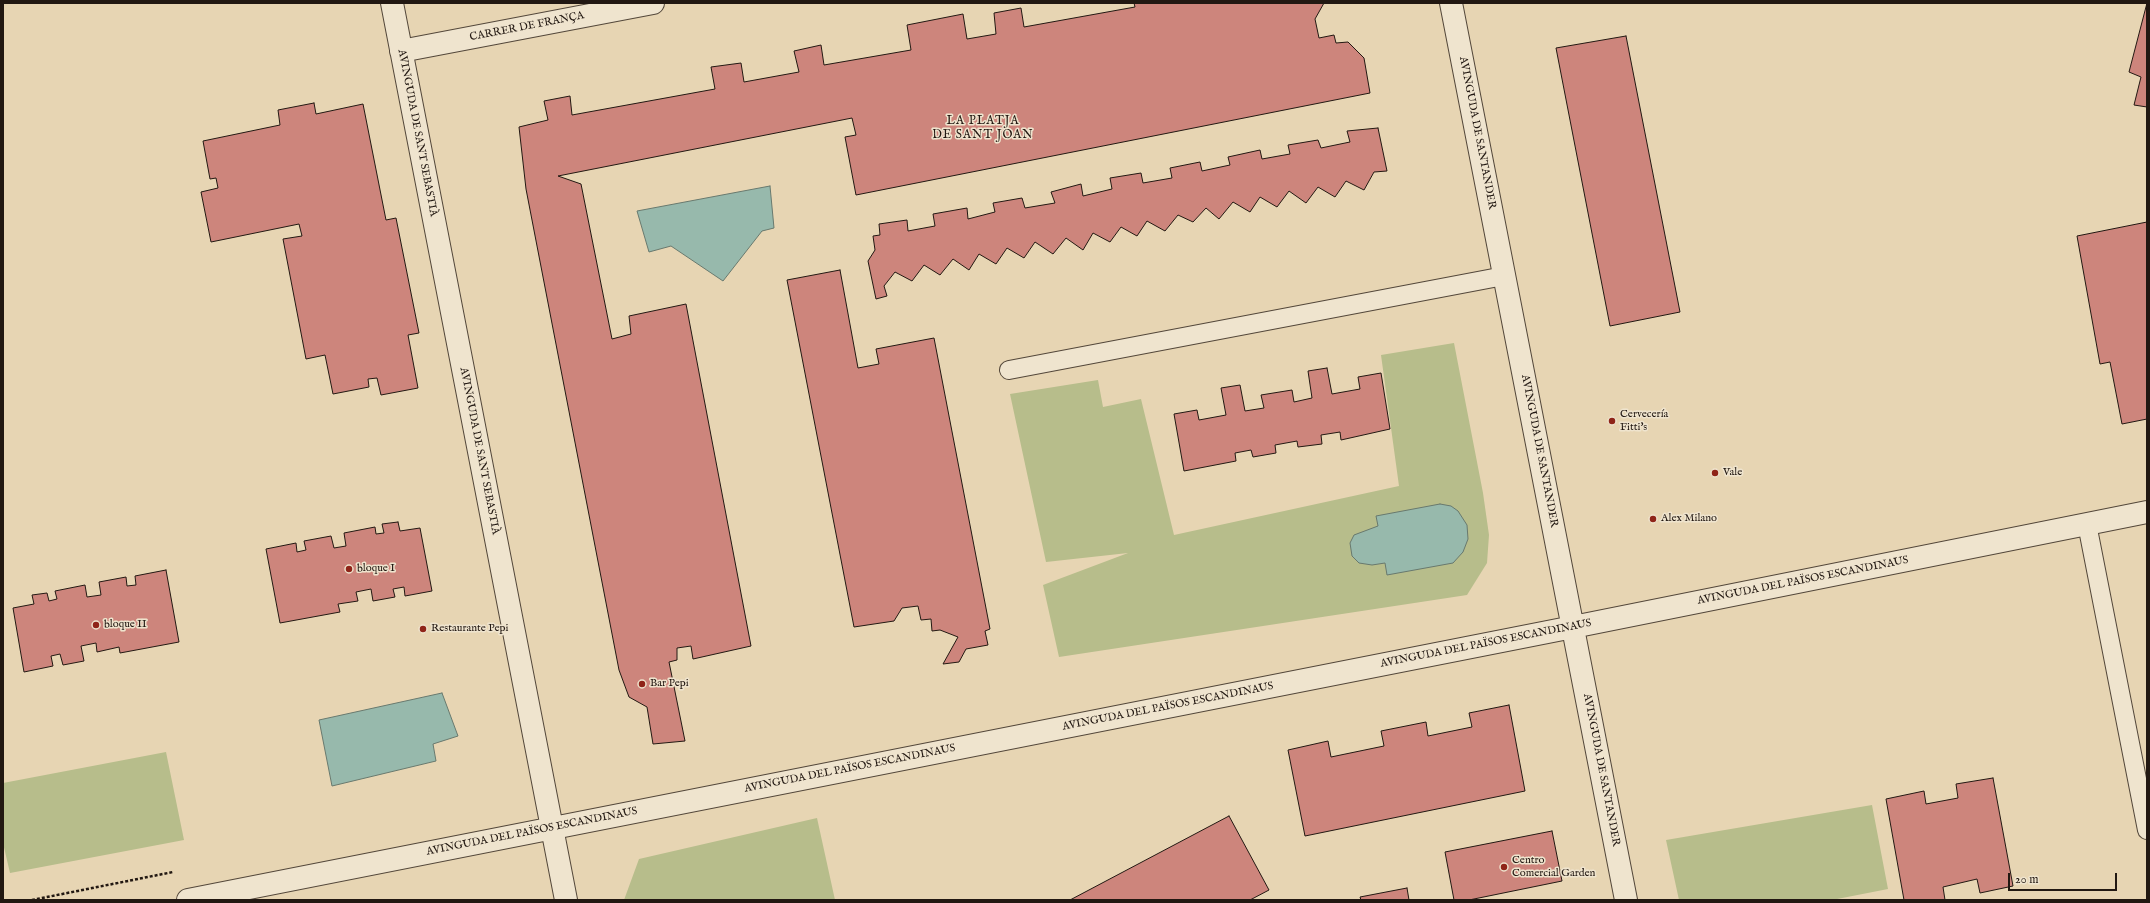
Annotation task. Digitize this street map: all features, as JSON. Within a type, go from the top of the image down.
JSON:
[{"type":"street","name":"AVINGUDA DE SANT SEBASTIÀ","points":[[392,3],[566,900]]},
{"type":"street","name":"CARRER DE FRANÇA","points":[[401,52],[653,3]]},
{"type":"street","name":"AVINGUDA DE SANTANDER","points":[[1451,3],[1626,900]]},
{"type":"street","name":"AVINGUDA DEL PAÏSOS ESCANDINAUS","points":[[188,900],[552,827],[1573,627],[2147,512]]},
{"type":"lane","points":[[1009,370],[1504,276]]},
{"type":"lane","points":[[2087,524],[2147,830]]},
{"type":"green space","points":[[1454,343],[1483,493],[1489,535],[1487,563],[1467,595],[1059,657],[1043,585],[1128,553],[1046,562],[1010,394],[1098,380],[1103,407],[1141,399],[1174,535],[1399,486],[1381,355]]},
{"type":"green space","points":[[166,752],[184,840],[10,873],[3,843],[3,783]]},
{"type":"green space","points":[[1872,805],[1888,889],[1832,900],[1679,900],[1666,840]]},
{"type":"green space","points":[[817,818],[835,900],[624,900],[639,859]]},
{"type":"shaded area","points":[[770,186],[774,228],[762,231],[723,281],[671,246],[649,252],[637,211]]},
{"type":"shaded area","points":[[1440,504],[1451,506],[1458,511],[1467,525],[1468,539],[1463,552],[1453,563],[1387,575],[1385,563],[1372,565],[1359,563],[1352,556],[1350,543],[1354,535],[1378,526],[1376,516]]},
{"type":"shaded area","points":[[442,693],[458,736],[433,744],[436,761],[332,786],[319,720]]},
{"type":"building","points":[[1134,3],[1324,3],[1315,19],[1319,38],[1334,35],[1336,43],[1348,42],[1364,58],[1370,93],[856,195],[845,137],[856,135],[852,118],[558,176],[581,184],[612,339],[631,334],[629,316],[686,304],[751,646],[693,659],[691,646],[677,648],[677,660],[669,662],[685,741],[653,744],[647,707],[629,697],[619,670],[526,189],[519,127],[548,120],[544,101],[570,96],[572,115],[715,89],[711,67],[741,63],[744,82],[799,72],[794,51],[821,45],[824,65],[911,50],[907,25],[963,14],[967,39],[996,34],[994,13],[1021,8],[1024,27],[1135,7]]},
{"type":"building","points":[[2147,3],[2147,107],[2134,105],[2141,77],[2129,72]]},
{"type":"building","points":[[1626,36],[1680,312],[1610,326],[1556,48]]},
{"type":"building","points":[[314,103],[316,114],[363,104],[386,220],[396,218],[419,333],[408,335],[418,388],[381,395],[377,378],[368,379],[369,387],[333,394],[325,355],[306,359],[283,239],[302,236],[299,224],[211,242],[201,192],[218,188],[216,178],[210,179],[203,141],[280,125],[278,110]]},
{"type":"building","points":[[1378,128],[1387,171],[1374,172],[1364,190],[1346,181],[1335,197],[1318,187],[1306,203],[1289,191],[1277,207],[1260,197],[1250,212],[1233,202],[1219,219],[1206,208],[1193,222],[1178,215],[1165,231],[1147,221],[1137,236],[1121,227],[1110,242],[1093,233],[1083,250],[1066,238],[1053,254],[1035,242],[1024,258],[1007,248],[996,264],[979,254],[969,270],[953,259],[940,275],[924,265],[912,281],[895,272],[884,286],[887,296],[876,299],[868,261],[875,250],[873,236],[880,235],[879,224],[907,220],[908,231],[935,226],[933,214],[967,208],[968,219],[995,212],[993,203],[1022,198],[1025,208],[1055,203],[1051,192],[1081,184],[1083,196],[1112,189],[1110,178],[1141,173],[1143,183],[1172,178],[1170,168],[1200,162],[1202,171],[1230,165],[1228,157],[1260,150],[1262,159],[1290,154],[1288,145],[1318,140],[1321,148],[1350,142],[1347,131]]},
{"type":"building","points":[[2147,222],[2147,419],[2122,424],[2110,362],[2100,364],[2077,236]]},
{"type":"building","points":[[840,270],[858,368],[879,364],[876,349],[934,338],[990,629],[985,631],[988,645],[966,649],[959,662],[943,664],[958,637],[940,630],[932,631],[931,619],[921,620],[918,606],[902,608],[894,621],[854,627],[787,280]]},
{"type":"building","points":[[1327,368],[1332,394],[1360,389],[1358,377],[1381,373],[1390,429],[1341,440],[1340,432],[1321,435],[1322,444],[1298,447],[1297,441],[1275,445],[1276,453],[1253,457],[1251,450],[1235,453],[1236,461],[1184,471],[1174,414],[1197,410],[1199,420],[1226,415],[1221,388],[1240,385],[1245,411],[1264,408],[1261,395],[1292,390],[1294,402],[1312,398],[1308,371]]},
{"type":"building","name":"bloque I","points":[[398,522],[400,531],[420,528],[432,591],[405,596],[404,587],[393,589],[395,597],[373,601],[371,589],[356,592],[358,601],[338,604],[340,612],[280,623],[266,549],[296,543],[297,552],[306,550],[304,541],[331,536],[334,548],[346,546],[344,533],[375,527],[376,534],[384,533],[382,524]]},
{"type":"building","name":"bloque II","points":[[166,570],[179,642],[120,653],[119,647],[97,652],[96,643],[81,646],[84,661],[63,665],[60,654],[51,656],[53,666],[24,672],[13,608],[34,604],[32,595],[47,593],[49,601],[57,599],[55,591],[85,585],[87,597],[101,595],[99,582],[126,577],[127,586],[136,585],[135,576]]},
{"type":"building","points":[[1509,705],[1525,791],[1305,836],[1288,750],[1328,741],[1331,757],[1384,746],[1381,731],[1426,722],[1428,736],[1472,727],[1469,713]]},
{"type":"building","points":[[1993,778],[2013,886],[1980,893],[1977,879],[1943,887],[1945,900],[1904,900],[1886,799],[1924,791],[1926,804],[1958,798],[1956,784]]},
{"type":"building","points":[[1229,816],[1269,890],[1250,900],[1070,900]]},
{"type":"building","points":[[1552,831],[1562,881],[1469,900],[1454,900],[1445,852]]},
{"type":"building","points":[[1407,888],[1409,900],[1361,900],[1360,897]]},
{"type":"place","name":"Cervecería Fitti's","points":[[1612,421]]},
{"type":"place","name":"Vale","points":[[1715,473]]},
{"type":"place","name":"Alex Milano","points":[[1653,519]]},
{"type":"place","name":"bloque I","points":[[349,569]]},
{"type":"place","name":"bloque II","points":[[96,625]]},
{"type":"place","name":"Restaurante Pepi","points":[[423,629]]},
{"type":"place","name":"Bar Pepi","points":[[642,684]]},
{"type":"place","name":"Centro Comercial Garden","points":[[1504,867]]},
{"type":"district","name":"LA PLATJA DE SANT JOAN","points":[[983,129]]}]
